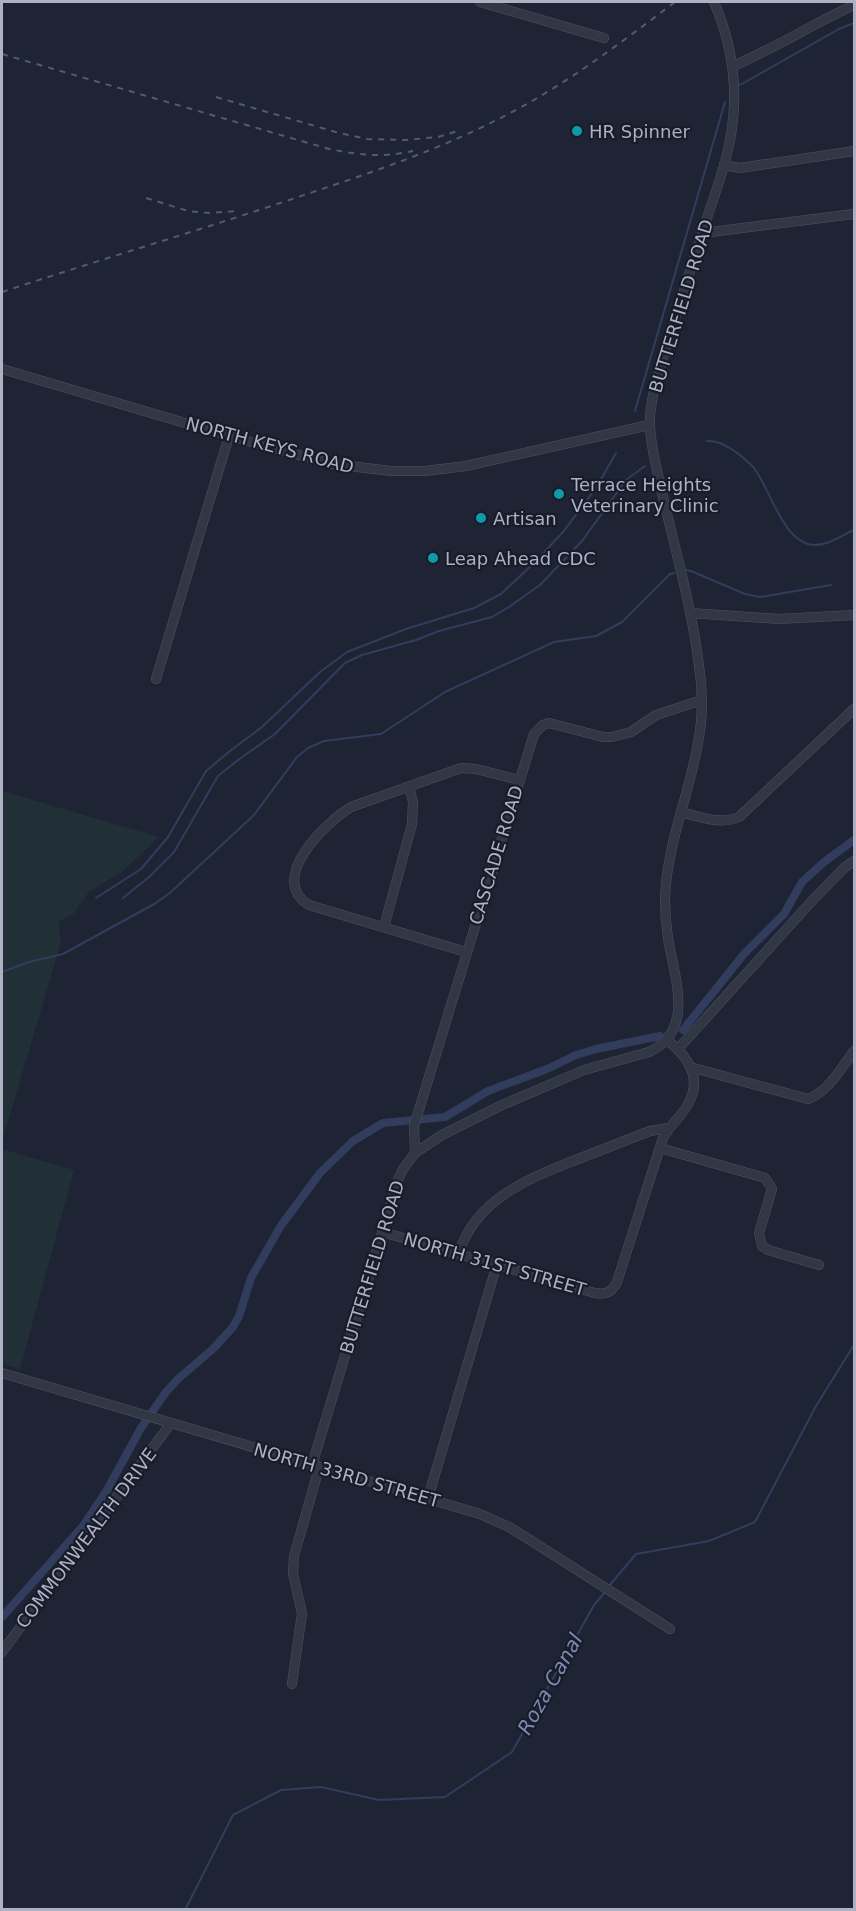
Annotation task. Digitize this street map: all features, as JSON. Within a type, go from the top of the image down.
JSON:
[{"type":"street","points":[[480,2],[604,38]]},
{"type":"street","name":"BUTTERFIELD ROAD","points":[[292,1683],[302,1613],[293,1574],[294,1556],[316,1467],[382,1232],[403,1168],[416,1152],[442,1135],[502,1105],[584,1070],[659,1048],[667,1040],[676,1022],[679,1001],[668,938],[665,909],[666,883],[673,841],[698,742],[702,700],[699,665],[690,613],[654,454],[650,425],[654,391],[660,368],[730,143],[734,116],[733,66],[728,41],[714,2]]},
{"type":"street","points":[[733,66],[764,53],[822,20],[855,5]]},
{"type":"street","points":[[724,165],[740,168],[855,151]]},
{"type":"street","points":[[703,233],[855,214]]},
{"type":"street","name":"NORTH KEYS ROAD","points":[[2,369],[333,464],[391,471],[425,471],[466,466],[650,425]]},
{"type":"street","points":[[156,679],[229,436]]},
{"type":"street","points":[[690,613],[779,619],[855,615]]},
{"type":"street","name":"CASCADE ROAD","points":[[416,1152],[414,1126],[531,739],[543,724],[549,723],[603,737],[612,737],[631,732],[656,716],[702,700]]},
{"type":"street","points":[[681,812],[717,821],[739,817],[855,709]]},
{"type":"street","points":[[466,952],[309,905],[297,895],[294,885],[295,874],[306,852],[324,828],[351,807],[461,768],[519,780]]},
{"type":"street","points":[[384,927],[412,825],[413,802],[409,787]]},
{"type":"street","points":[[678,1049],[816,897],[855,861]]},
{"type":"street","points":[[667,1040],[685,1056],[690,1066],[693,1088],[691,1100],[668,1128],[660,1148],[765,1178],[772,1194],[759,1233],[762,1246],[768,1250],[819,1265]]},
{"type":"street","points":[[690,1066],[808,1099],[829,1084],[855,1051]]},
{"type":"street","points":[[459,1253],[468,1231],[476,1220],[501,1196],[518,1185],[650,1131],[668,1128]]},
{"type":"street","name":"NORTH 31ST STREET","points":[[382,1232],[595,1293],[608,1293],[617,1282],[660,1148]]},
{"type":"street","points":[[428,1498],[497,1264]]},
{"type":"street","name":"NORTH 33RD STREET","points":[[2,1373],[428,1498],[492,1519],[530,1540],[670,1629]]},
{"type":"street","name":"COMMONWEALTH DRIVE","points":[[2,1652],[171,1424]]},
{"type":"shaded area","points":[[2,791],[159,837],[124,870],[88,893],[73,914],[58,922],[61,942],[2,1142]]},
{"type":"shaded area","points":[[2,1149],[74,1170],[20,1369],[2,1364]]},
{"type":"waterway","points":[[740,85],[839,29],[854,23]]},
{"type":"waterway","points":[[635,411],[725,102]]},
{"type":"waterway","points":[[707,441],[726,446],[752,465],[794,536],[815,545],[854,530]]},
{"type":"waterway","points":[[96,898],[141,869],[168,837],[206,771],[262,727],[320,672],[347,652],[406,629],[474,608],[501,594],[563,532],[596,488],[616,453]]},
{"type":"waterway","points":[[123,898],[149,877],[174,852],[218,776],[275,734],[345,663],[362,655],[492,617],[509,607],[541,584],[582,541],[626,480],[645,466]]},
{"type":"waterway","points":[[686,570],[745,594],[760,597],[831,585]]},
{"type":"waterway","points":[[2,972],[29,962],[63,954],[156,903],[171,892],[254,815],[297,757],[308,748],[324,741],[381,734],[445,692],[554,642],[596,636],[622,622],[670,574],[674,573]]},
{"type":"waterway","points":[[683,1030],[744,954],[784,914],[802,882],[854,840]]},
{"type":"waterway","points":[[2,1617],[83,1526],[107,1490],[141,1428],[166,1392],[213,1349],[233,1327],[239,1316],[251,1278],[280,1227],[320,1173],[353,1141],[383,1123],[445,1117],[488,1091],[547,1069],[576,1055],[660,1036]]},
{"type":"waterway","name":"Roza Canal","points":[[609,1586],[636,1554],[709,1541],[755,1522],[816,1406],[854,1345]]},
{"type":"waterway","name":"Roza Canal","points":[[185,1910],[233,1815],[281,1790],[321,1787],[379,1800],[445,1797],[512,1752],[594,1605],[606,1591]]},
{"type":"railway","points":[[2,292],[331,186],[411,158],[463,136],[514,111],[556,86],[597,60],[675,2]]},
{"type":"railway","points":[[2,54],[329,149],[371,155],[413,151]]},
{"type":"railway","points":[[216,97],[367,139],[405,140],[438,137],[461,130]]},
{"type":"railway","points":[[146,198],[188,211],[208,213],[237,211]]},
{"type":"place","name":"HR Spinner","points":[[577,131]]},
{"type":"place","name":"Terrace Heights Veterinary Clinic","points":[[559,494]]},
{"type":"place","name":"Artisan","points":[[481,518]]},
{"type":"place","name":"Leap Ahead CDC","points":[[433,558]]}]
